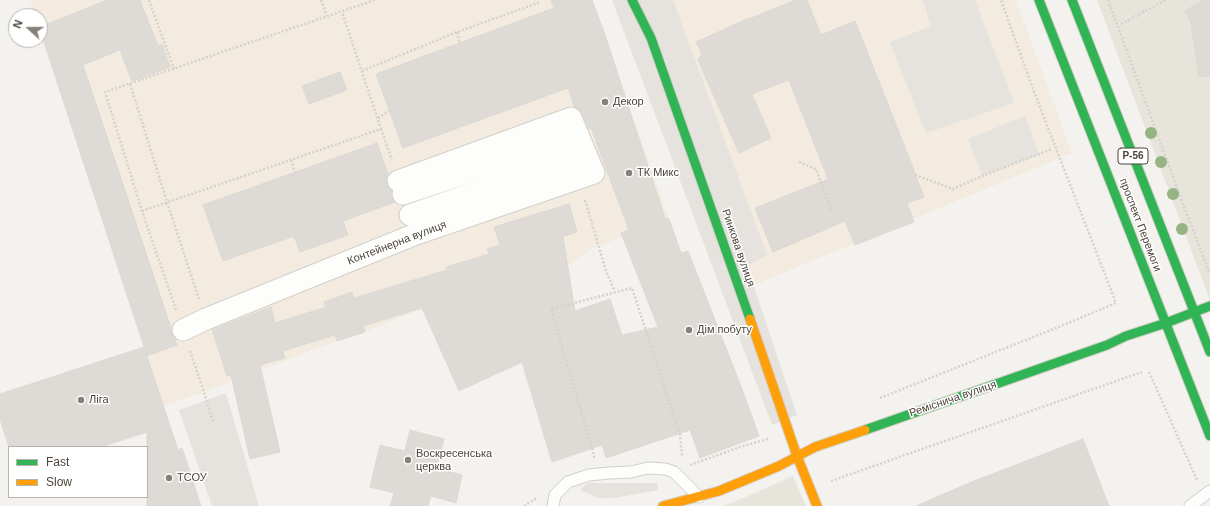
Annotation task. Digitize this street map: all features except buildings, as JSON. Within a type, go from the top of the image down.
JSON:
[{"type":"street","name":"Ринкова вулиця","points":[[632,0],[651,38],[797,456],[817,506]]},
{"type":"street","name":"проспект Перемоги","points":[[1039,0],[1210,436]]},
{"type":"street","name":"проспект Перемоги","points":[[1072,0],[1210,352]]},
{"type":"street","name":"Контейнерна вулиця","points":[[182,330],[416,234],[594,174],[571,118],[401,188]]},
{"type":"street","name":"Контейнерна вулиця","points":[[410,215],[582,145]]},
{"type":"street","name":"Реміснича вулиця","points":[[663,506],[691,501],[719,491],[779,466],[815,447],[1107,345],[1126,336],[1166,323],[1210,306]]},
{"type":"lane","points":[[553,506],[555,495],[568,482],[589,475],[631,472],[648,468],[665,469],[674,472],[691,501]]},
{"type":"lane","points":[[1190,506],[1207,493]]},
{"type":"path","points":[[148,0],[174,69]]},
{"type":"path","points":[[321,0],[327,16]]},
{"type":"path","points":[[213,422],[142,210],[106,92],[375,0]]},
{"type":"path","points":[[362,71],[457,32],[538,3],[537,0]]},
{"type":"path","points":[[880,398],[1116,303],[1033,89],[1001,0]]},
{"type":"path","points":[[1108,0],[1210,274]]},
{"type":"path","points":[[1121,24],[1166,0]]},
{"type":"path","points":[[142,210],[381,129],[342,11]]},
{"type":"path","points":[[457,32],[460,44]]},
{"type":"path","points":[[130,84],[206,319]]},
{"type":"path","points":[[378,118],[389,111]]},
{"type":"path","points":[[915,175],[953,189],[1052,149]]},
{"type":"path","points":[[291,160],[295,172]]},
{"type":"path","points":[[799,162],[816,169],[832,212]]},
{"type":"path","points":[[578,179],[606,271],[615,292]]},
{"type":"path","points":[[594,462],[594,455],[551,309],[632,288],[680,435],[681,455],[685,461]]},
{"type":"path","points":[[830,481],[1142,372]]},
{"type":"path","points":[[1149,372],[1207,493]]},
{"type":"path","points":[[524,506],[542,495]]},
{"type":"shaded area","points":[[30,0],[592,0],[669,219],[591,249],[568,266],[495,278],[365,332],[337,341],[164,406],[46,48],[48,48],[48,8],[32,8]]},
{"type":"shaded area","points":[[612,0],[673,0],[767,255],[747,266],[797,415],[772,425]]},
{"type":"shaded area","points":[[636,0],[1016,0],[1072,153],[747,288]]},
{"type":"shaded area","points":[[923,0],[975,0],[1014,103],[926,133],[890,42],[931,26]]},
{"type":"shaded area","points":[[1097,0],[1210,0],[1210,300]]},
{"type":"shaded area","points":[[1025,116],[1039,155],[982,176],[968,139]]},
{"type":"shaded area","points":[[226,393],[259,506],[212,506],[179,410]]},
{"type":"shaded area","points":[[793,476],[806,506],[723,506],[746,497]]},
{"type":"shaded area","points":[[587,483],[657,483],[658,490],[614,498],[599,498],[580,490]]},
{"type":"traffic: fast","points":[[632,0],[651,38],[750,319]]},
{"type":"traffic: fast","points":[[1039,0],[1210,436]]},
{"type":"traffic: fast","points":[[1072,0],[1210,352]]},
{"type":"traffic: fast","points":[[865,430],[1107,345],[1126,336],[1166,323],[1210,306]]},
{"type":"traffic: slow","points":[[750,319],[797,456],[817,506]]},
{"type":"traffic: slow","points":[[663,506],[719,491],[779,466],[815,447],[865,430]]},
{"type":"place","name":"Декор","points":[[605,102]]},
{"type":"place","name":"ТК Микс","points":[[629,173]]},
{"type":"place","name":"Дім побуту","points":[[689,330]]},
{"type":"place","name":"Ліга","points":[[81,400]]},
{"type":"place","name":"Воскресенська церква","points":[[408,460]]},
{"type":"place","name":"ТСОУ","points":[[169,478]]}]
